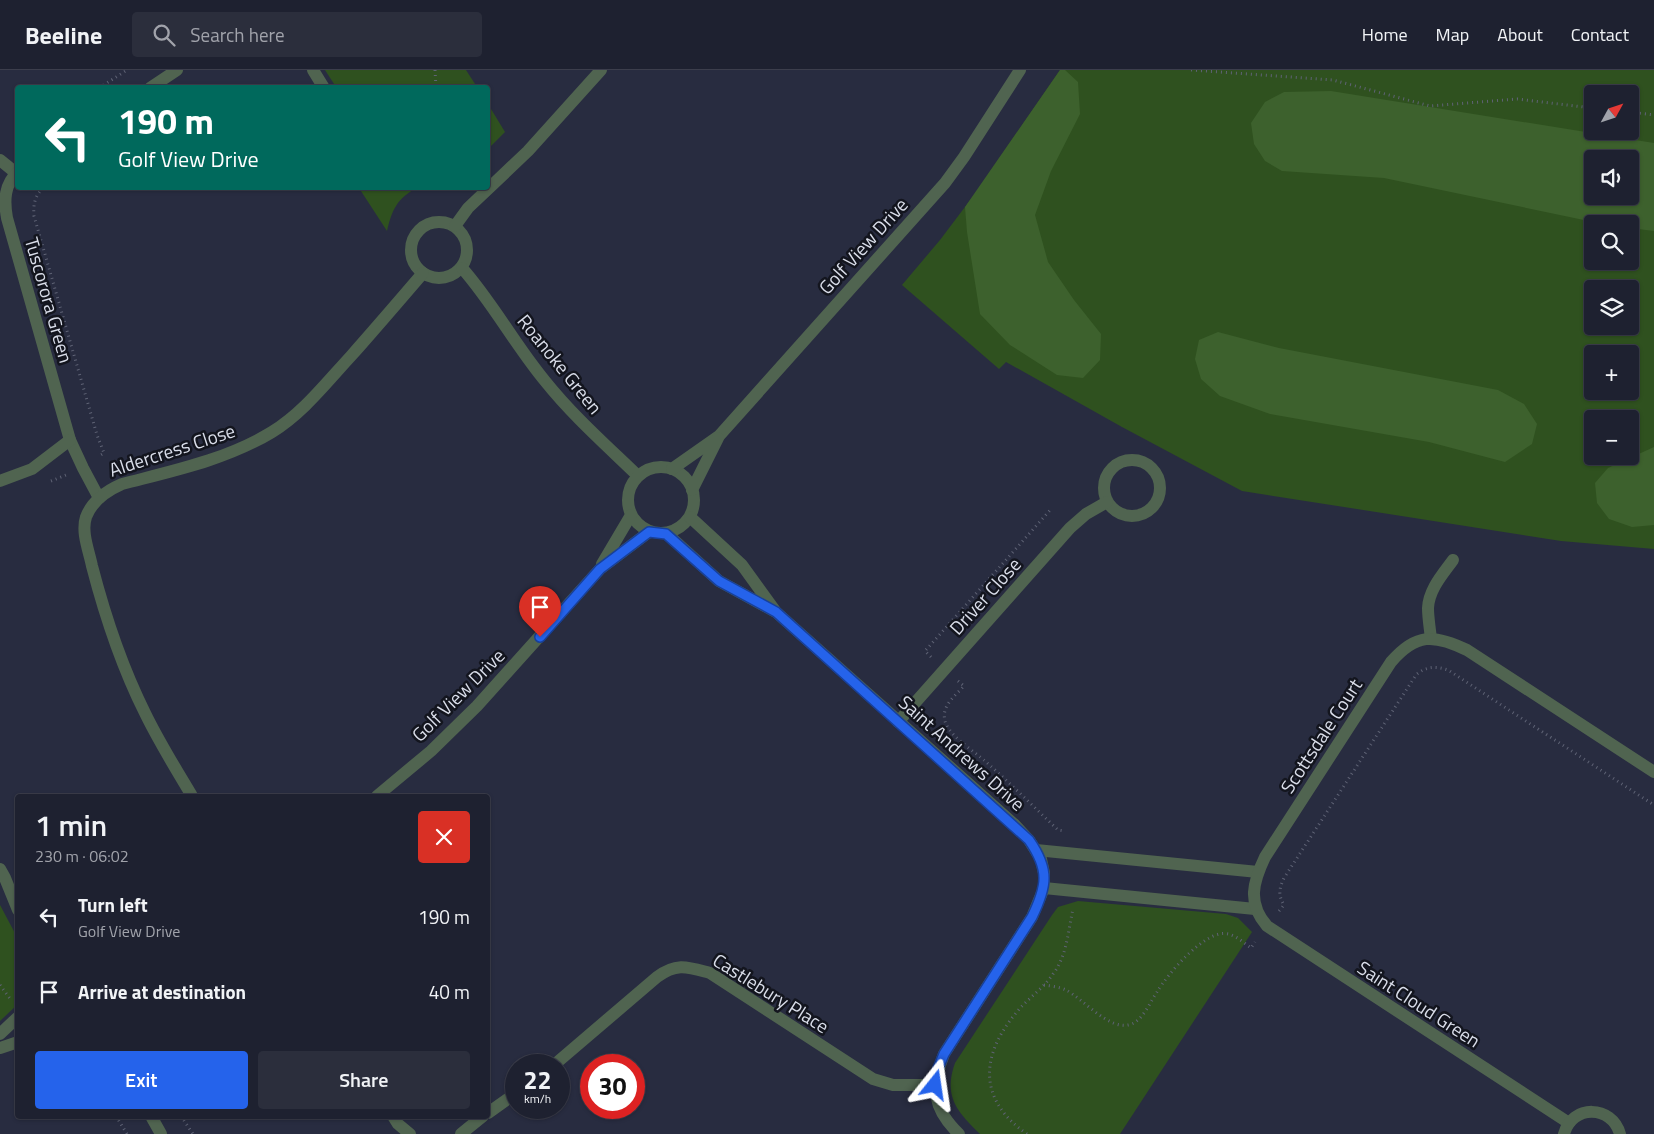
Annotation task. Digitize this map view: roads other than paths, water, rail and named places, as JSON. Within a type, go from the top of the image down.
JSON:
[{"type":"street","points":[[154,85],[177,70]]},
{"type":"street","points":[[313,70],[322,85]]},
{"type":"street","points":[[490,187],[528,151],[601,70]]},
{"type":"street","name":"Golf View Drive","points":[[672,469],[719,436],[945,183],[1020,70]]},
{"type":"street","points":[[0,160],[15,171]]},
{"type":"street","name":"Tuscorora Green","points":[[15,176],[7,187],[6,218],[70,440],[99,498]]},
{"type":"street","points":[[455,226],[468,208],[487,190]]},
{"type":"street","points":[[436,221],[446,222],[455,226],[462,232],[467,241],[468,250],[462,268],[455,274],[447,277],[430,277],[423,273],[416,266],[412,257],[411,247],[413,238],[427,224],[436,221]]},
{"type":"street","name":"Roanoke Green","points":[[462,268],[477,284],[520,349],[562,402],[638,476]]},
{"type":"street","name":"Aldercress Close","points":[[191,794],[144,712],[127,671],[110,626],[94,574],[85,536],[86,519],[93,505],[109,490],[122,484],[213,459],[246,446],[273,432],[297,414],[318,394],[423,273]]},
{"type":"street","name":"Golf View Drive","points":[[692,490],[719,436]]},
{"type":"street","points":[[0,481],[18,476],[32,469],[70,440]]},
{"type":"street","points":[[1131,459],[1141,461],[1149,465],[1156,472],[1160,481],[1158,499],[1154,506],[1146,512],[1138,516],[1120,514],[1112,509],[1107,502],[1103,483],[1107,473],[1121,461],[1131,459]]},
{"type":"street","points":[[663,467],[681,474],[688,481],[692,490],[694,508],[684,525],[676,531],[666,534],[649,532],[642,528],[631,515],[628,505],[628,494],[638,476],[654,468],[663,467]]},
{"type":"street","name":"Driver Close","points":[[898,722],[1070,528],[1086,514],[1107,502]]},
{"type":"street","name":"Golf View Drive","points":[[600,569],[631,515]]},
{"type":"street","name":"Saint Andrews Drive","points":[[690,517],[742,565],[776,612],[1014,825],[1029,840],[1041,859],[1044,888],[1032,917],[944,1054],[937,1071],[935,1085],[938,1104],[944,1117],[959,1134]]},
{"type":"street","name":"Golf View Drive","points":[[379,794],[431,751],[477,706],[600,569],[649,532]]},
{"type":"street","name":"Saint Andrews Drive","points":[[666,534],[719,581],[776,612]]},
{"type":"street","points":[[1431,639],[1428,608],[1430,598],[1434,588],[1453,560]]},
{"type":"street","name":"Scottsdale Court","points":[[1255,909],[1254,889],[1258,872],[1265,857],[1391,662],[1401,650],[1422,639],[1449,641],[1467,650],[1654,772]]},
{"type":"street","points":[[1036,850],[1258,872]]},
{"type":"street","points":[[3,873],[15,888]]},
{"type":"street","points":[[3,873],[15,903]]},
{"type":"street","points":[[1044,888],[1255,909]]},
{"type":"street","name":"Saint Cloud Green","points":[[1255,909],[1267,926],[1567,1129],[1576,1116],[1585,1112],[1594,1112],[1604,1114],[1612,1119],[1618,1127],[1620,1134]]},
{"type":"street","name":"Castlebury Place","points":[[567,1054],[657,977],[667,970],[679,966],[710,973],[873,1079],[893,1085],[935,1085]]},
{"type":"street","points":[[0,1034],[15,1020]]},
{"type":"street","points":[[0,1048],[15,1043]]},
{"type":"street","points":[[490,1112],[505,1101]]},
{"type":"street","points":[[152,1119],[161,1134]]},
{"type":"street","points":[[395,1119],[410,1134]]},
{"type":"street","points":[[461,1134],[479,1119]]}]
